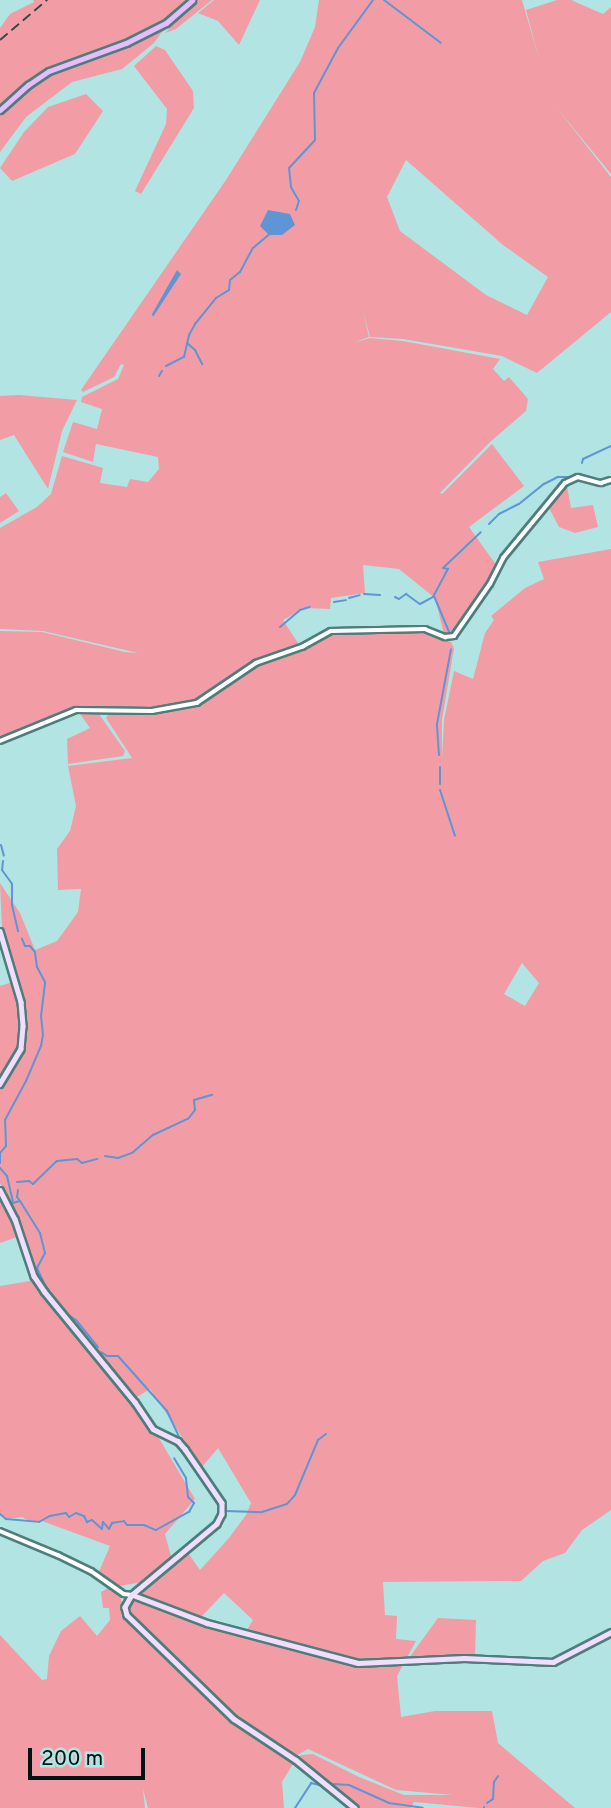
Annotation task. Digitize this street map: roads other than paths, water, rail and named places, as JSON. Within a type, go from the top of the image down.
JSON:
[{"type":"main road","points":[[0,110],[28,85],[49,71],[126,43],[166,23],[192,0]]},
{"type":"main road","points":[[0,931],[18,992],[23,1026],[21,1049],[13,1067],[0,1084]]},
{"type":"main road","points":[[0,1190],[22,1235],[34,1276],[153,1429],[178,1441],[186,1449],[222,1503],[222,1514],[209,1532],[132,1595],[125,1607],[127,1615],[194,1676],[220,1706],[252,1732],[296,1760],[355,1808]]},
{"type":"main road","points":[[132,1595],[207,1623],[358,1663],[464,1658],[547,1663],[569,1656],[611,1632]]},
{"type":"street","points":[[0,741],[76,710],[162,710],[197,702],[256,663],[302,647],[331,631],[425,629],[445,637],[454,636],[490,584],[503,558],[565,483],[579,477],[601,483],[611,480]]},
{"type":"street","points":[[0,1531],[58,1555],[91,1571],[124,1594],[132,1595]]},
{"type":"water","points":[[268,210],[290,214],[295,225],[282,235],[269,235],[260,226]]},
{"type":"water","points":[[177,270],[181,274],[153,317],[152,314]]},
{"type":"waterway","points":[[296,210],[299,201],[291,187],[289,168],[315,140],[314,93],[338,48],[373,0]]},
{"type":"waterway","points":[[384,0],[441,43]]},
{"type":"waterway","points":[[166,366],[184,357],[189,335],[195,324],[216,298],[229,290],[230,280],[240,272],[253,248],[271,233]]},
{"type":"waterway","points":[[187,343],[195,350],[202,364]]},
{"type":"waterway","points":[[159,376],[162,371]]},
{"type":"waterway","points":[[582,463],[583,459],[611,446]]},
{"type":"waterway","points":[[489,524],[499,514],[519,504],[544,484],[558,477],[568,477]]},
{"type":"waterway","points":[[395,597],[399,599],[406,594],[420,604],[433,597],[448,569],[443,568],[481,532]]},
{"type":"waterway","points":[[364,594],[380,595]]},
{"type":"waterway","points":[[349,598],[360,595]]},
{"type":"waterway","points":[[434,596],[450,634]]},
{"type":"waterway","points":[[334,602],[346,600]]},
{"type":"waterway","points":[[280,627],[300,610],[310,607]]},
{"type":"waterway","points":[[439,755],[437,724],[451,649]]},
{"type":"waterway","points":[[440,767],[440,784]]},
{"type":"waterway","points":[[440,790],[455,836]]},
{"type":"waterway","points":[[1,845],[4,856]]},
{"type":"waterway","points":[[3,861],[2,870],[12,884],[12,905],[18,931]]},
{"type":"waterway","points":[[0,1163],[0,1153],[6,1146],[5,1120],[26,1081],[43,1035],[41,1016],[45,982],[37,967],[35,952],[30,946],[25,946],[22,939]]},
{"type":"waterway","points":[[105,1156],[118,1158],[132,1153],[153,1135],[188,1119],[195,1110],[194,1100],[212,1095]]},
{"type":"waterway","points":[[17,1182],[29,1181],[33,1184],[57,1161],[77,1159],[82,1163],[97,1159]]},
{"type":"waterway","points":[[0,1168],[7,1176],[13,1203],[20,1201],[40,1233],[45,1253],[37,1268],[45,1285],[64,1312],[76,1320],[98,1347]]},
{"type":"waterway","points":[[18,1190],[17,1197],[20,1201]]},
{"type":"waterway","points":[[101,1352],[107,1356],[118,1356],[167,1411],[180,1439]]},
{"type":"waterway","points":[[226,1511],[262,1512],[287,1504],[295,1495],[318,1440],[326,1434]]},
{"type":"waterway","points":[[0,1514],[6,1519],[39,1522],[50,1516],[66,1513],[69,1517],[76,1513],[84,1516],[87,1522],[92,1520],[102,1529],[103,1522],[109,1529],[112,1523],[124,1521],[127,1525],[144,1525],[156,1530],[189,1512],[194,1503],[188,1497],[186,1478],[174,1458]]},
{"type":"waterway","points":[[487,1803],[493,1799],[494,1782],[498,1776]]},
{"type":"waterway","points":[[295,1808],[311,1783],[323,1786]]},
{"type":"waterway","points":[[333,1784],[349,1785],[389,1803],[423,1808]]},
{"type":"railway","points":[[0,40],[47,0]]}]
